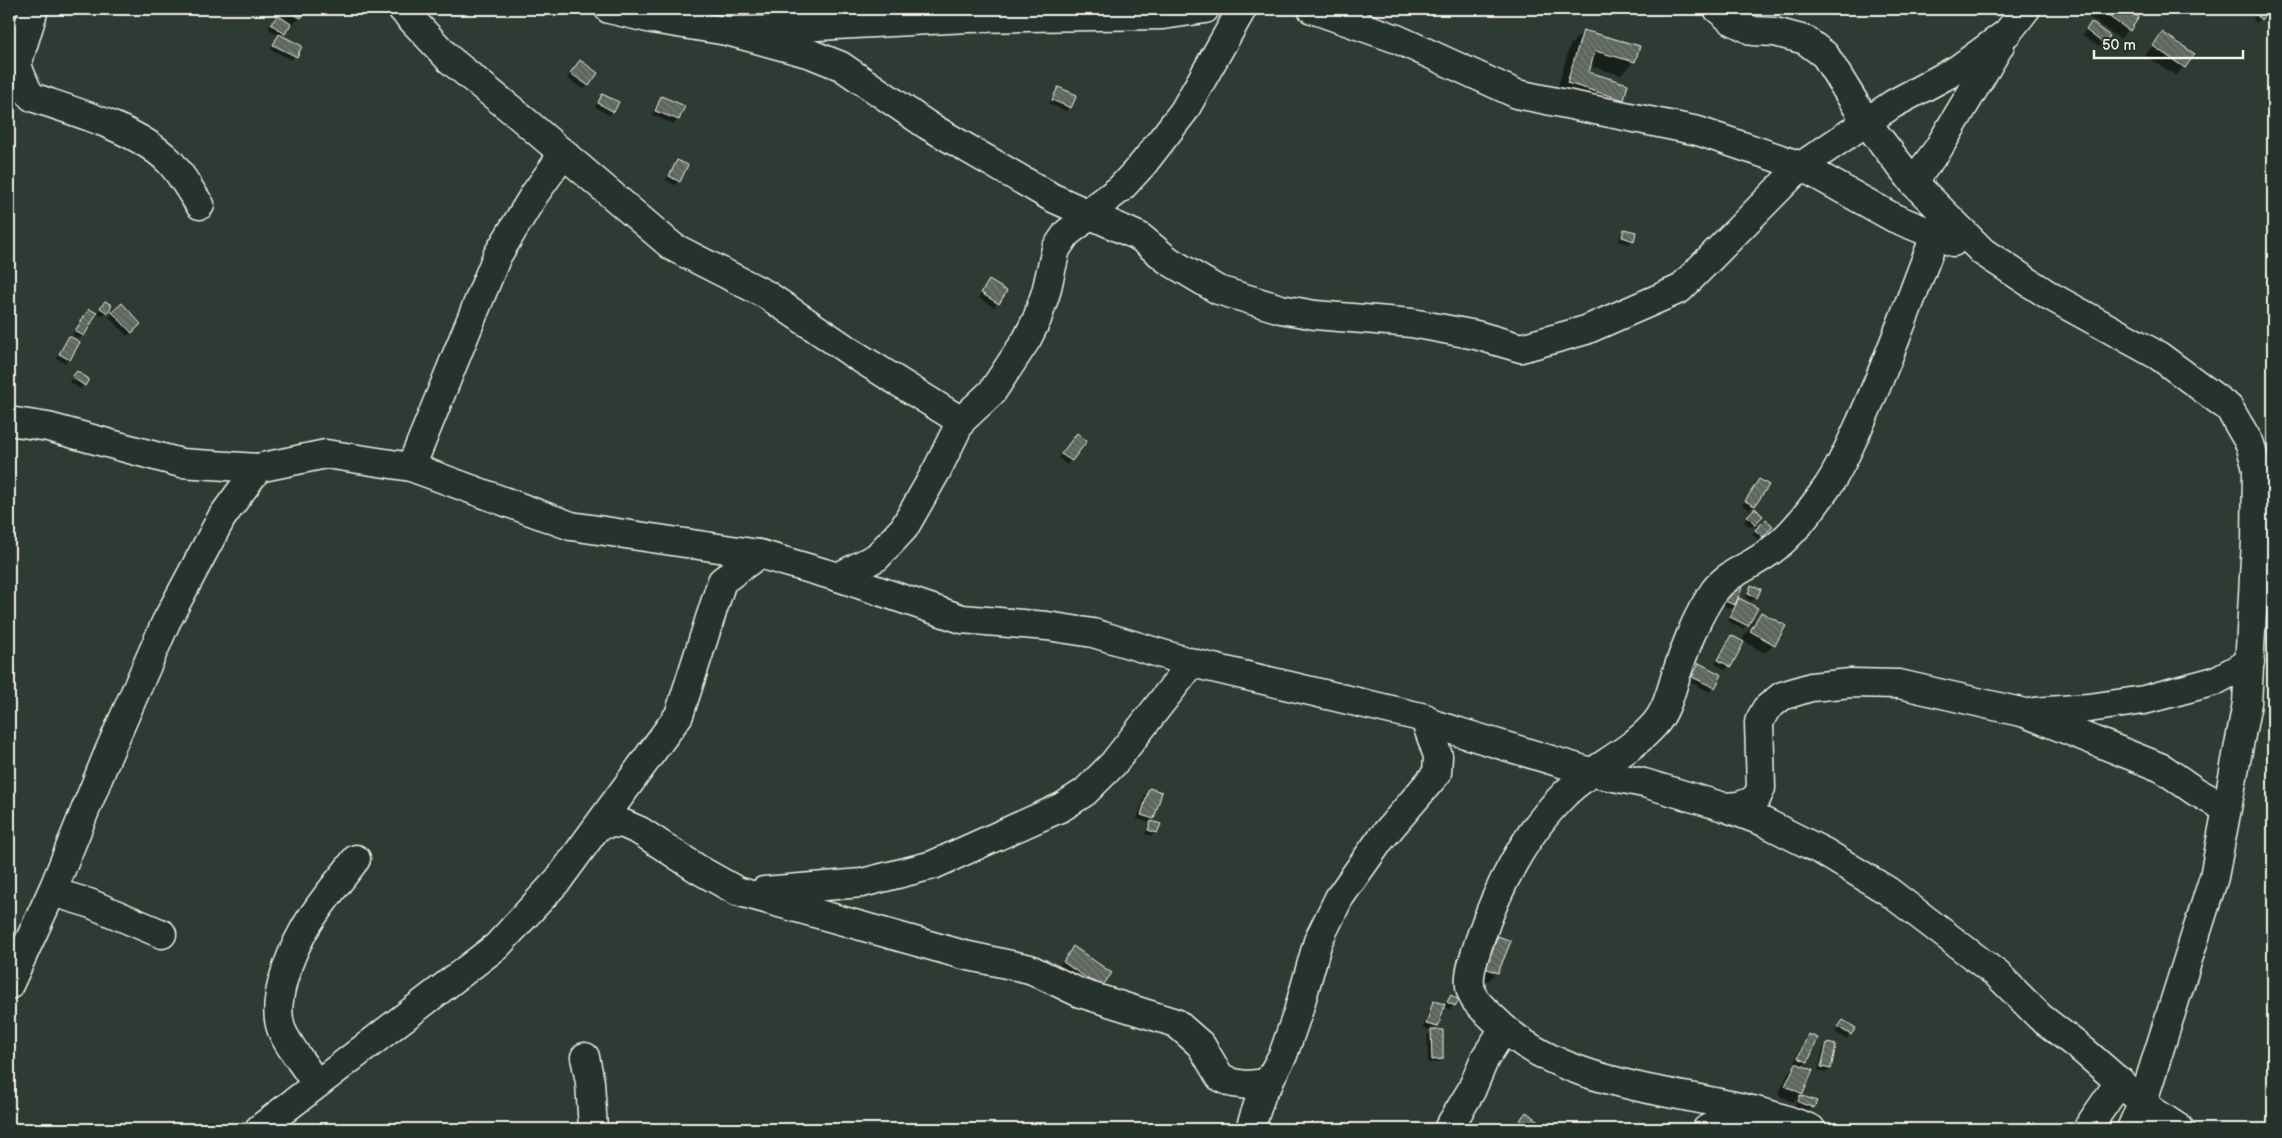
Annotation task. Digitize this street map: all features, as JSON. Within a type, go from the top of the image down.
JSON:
[{"type":"street","points":[[9,92],[16,63],[34,9]]},
{"type":"street","points":[[402,9],[448,59],[564,153],[673,246],[768,295],[852,353],[961,421]]},
{"type":"street","points":[[609,9],[652,19],[727,31],[811,54],[841,66],[926,125],[1053,198],[1140,237],[1169,261],[1218,290],[1281,309],[1315,315],[1412,323],[1476,335],[1521,348],[1586,330],[1680,289],[1801,166],[1893,104],[1958,69],[2007,33]]},
{"type":"street","points":[[727,31],[781,30],[817,26],[967,18],[1163,15],[1205,9]]},
{"type":"street","points":[[838,577],[877,557],[904,528],[937,470],[961,421],[992,392],[1027,339],[1037,319],[1046,292],[1056,249],[1063,238],[1088,213],[1120,189],[1143,164],[1184,111],[1242,9]]},
{"type":"street","points":[[1312,9],[1397,39],[1517,94],[1698,132],[1801,166],[1894,218],[1935,236],[1983,252]]},
{"type":"street","points":[[1718,9],[1731,20],[1753,31],[1775,32],[1805,40],[1825,55],[1867,123],[1913,182],[1983,252],[2050,296],[2159,356],[2230,408],[2262,449],[2258,469],[2265,502],[2256,541],[2247,703],[2225,808],[2214,877],[2143,1101],[2131,1129]]},
{"type":"street","points":[[1913,182],[1938,149],[2007,33],[2026,9]]},
{"type":"street","points":[[16,63],[32,97],[119,128],[138,139],[169,161],[200,205]]},
{"type":"street","points":[[411,467],[497,256],[534,195],[564,153]]},
{"type":"street","points":[[1053,198],[1063,221],[1063,238]]},
{"type":"street","points":[[1811,1129],[1790,1120],[1747,1109],[1610,1080],[1577,1070],[1532,1049],[1504,1029],[1473,997],[1469,980],[1472,963],[1483,930],[1498,893],[1521,852],[1539,826],[1568,792],[1624,752],[1657,722],[1667,702],[1697,618],[1717,587],[1734,573],[1767,554],[1786,538],[1829,484],[1870,402],[1935,236]]},
{"type":"street","points":[[9,421],[48,427],[181,463],[258,468],[326,454],[411,467],[571,526],[759,554],[838,577],[962,619],[1047,626],[1093,633],[1192,662],[1425,718],[1438,756],[1436,773],[1380,840],[1339,898],[1318,941],[1298,1012],[1283,1055],[1262,1093],[1250,1129]]},
{"type":"street","points":[[9,985],[52,892],[108,754],[166,622],[222,517],[258,468]]},
{"type":"street","points":[[259,1129],[497,946],[559,879],[679,715],[722,581],[759,554]]},
{"type":"street","points":[[737,891],[804,889],[870,881],[933,865],[1033,821],[1085,792],[1113,764],[1192,662]]},
{"type":"street","points":[[2025,713],[2089,708],[2144,700],[2215,681],[2250,662]]},
{"type":"street","points":[[1724,807],[1739,806],[1758,797],[1761,788],[1759,722],[1766,709],[1782,696],[1811,687],[1851,684],[1898,684],[2025,713],[2162,768],[2195,792],[2225,808]]},
{"type":"street","points":[[1426,722],[1594,773],[1644,783],[1724,807],[1764,822],[1824,852],[1888,891],[1998,976],[2040,1017],[2120,1081],[2154,1112],[2180,1129]]},
{"type":"street","points":[[600,825],[624,824],[640,831],[698,869],[737,891],[964,955],[1030,969],[1080,993],[1176,1023],[1201,1045],[1220,1077],[1233,1083],[1247,1085],[1269,1083]]},
{"type":"street","points":[[316,1084],[282,1032],[278,1014],[280,994],[292,953],[304,929],[356,859]]},
{"type":"street","points":[[52,892],[90,903],[162,934]]},
{"type":"street","points":[[1448,1129],[1471,1091],[1485,1058],[1504,1029]]},
{"type":"street","points":[[585,1057],[590,1082],[593,1129]]},
{"type":"street","points":[[2087,1129],[2120,1081]]},
{"type":"street","points":[[1707,1129],[1747,1109]]},
{"type":"building","points":[[282,9],[306,9],[301,18]]},
{"type":"building","points":[[2098,9],[2126,9],[2139,17],[2130,31]]},
{"type":"building","points":[[2261,9],[2268,13],[2261,20],[2256,14]]},
{"type":"building","points":[[278,15],[291,24],[285,34],[271,24]]},
{"type":"building","points":[[2091,22],[2110,36],[2104,44],[2086,30]]},
{"type":"building","points":[[1583,30],[1640,46],[1635,62],[1595,51],[1589,72],[1628,84],[1624,100],[1567,83]]},
{"type":"building","points":[[2162,32],[2195,54],[2185,68],[2153,46]]},
{"type":"building","points":[[279,34],[302,46],[297,57],[273,45]]},
{"type":"building","points":[[580,60],[598,73],[589,86],[570,73]]},
{"type":"building","points":[[1058,87],[1077,95],[1071,108],[1052,100]]},
{"type":"building","points":[[602,94],[619,102],[614,112],[598,103]]},
{"type":"building","points":[[661,96],[685,106],[679,120],[655,111]]},
{"type":"building","points":[[677,160],[688,165],[680,182],[669,176]]},
{"type":"building","points":[[1624,229],[1636,232],[1634,241],[1622,237]]},
{"type":"building","points":[[989,280],[1007,291],[999,304],[981,293]]},
{"type":"building","points":[[105,301],[112,305],[108,313],[100,308]]},
{"type":"building","points":[[122,303],[141,324],[132,333],[112,312]]},
{"type":"building","points":[[89,309],[97,313],[84,336],[75,331]]},
{"type":"building","points":[[69,336],[80,342],[70,360],[59,354]]},
{"type":"building","points":[[77,371],[89,379],[85,386],[72,377]]},
{"type":"building","points":[[1077,433],[1087,441],[1072,461],[1061,454]]},
{"type":"building","points":[[1759,479],[1769,485],[1755,506],[1745,501]]},
{"type":"building","points":[[1755,508],[1763,516],[1755,524],[1747,516]]},
{"type":"building","points":[[1766,519],[1773,526],[1763,537],[1755,530]]},
{"type":"building","points":[[1731,584],[1742,588],[1735,605],[1725,601]]},
{"type":"building","points":[[1751,585],[1761,589],[1757,598],[1748,594]]},
{"type":"building","points":[[1739,598],[1758,608],[1748,626],[1730,617]]},
{"type":"building","points":[[1761,612],[1786,626],[1775,645],[1750,631]]},
{"type":"building","points":[[1731,635],[1744,642],[1731,667],[1718,660]]},
{"type":"building","points":[[1699,663],[1722,675],[1715,688],[1692,677]]},
{"type":"building","points":[[1149,788],[1162,792],[1154,819],[1141,815]]},
{"type":"building","points":[[1151,821],[1161,824],[1157,833],[1148,830]]},
{"type":"building","points":[[1498,936],[1511,941],[1498,973],[1485,968]]},
{"type":"building","points":[[1073,946],[1112,973],[1101,988],[1063,962]]},
{"type":"building","points":[[1451,995],[1459,1000],[1455,1006],[1447,1002]]},
{"type":"building","points":[[1433,1001],[1445,1004],[1438,1027],[1426,1024]]},
{"type":"building","points":[[1843,1020],[1856,1028],[1851,1035],[1838,1027]]},
{"type":"building","points":[[1431,1030],[1443,1030],[1443,1059],[1432,1060]]},
{"type":"building","points":[[1808,1034],[1818,1038],[1808,1062],[1798,1058]]},
{"type":"building","points":[[1827,1043],[1836,1045],[1831,1069],[1821,1067]]},
{"type":"building","points":[[1796,1063],[1813,1070],[1803,1094],[1785,1086]]},
{"type":"building","points":[[1800,1095],[1817,1101],[1814,1108],[1798,1102]]},
{"type":"building","points":[[1526,1112],[1550,1128],[1534,1129],[1520,1120]]}]
